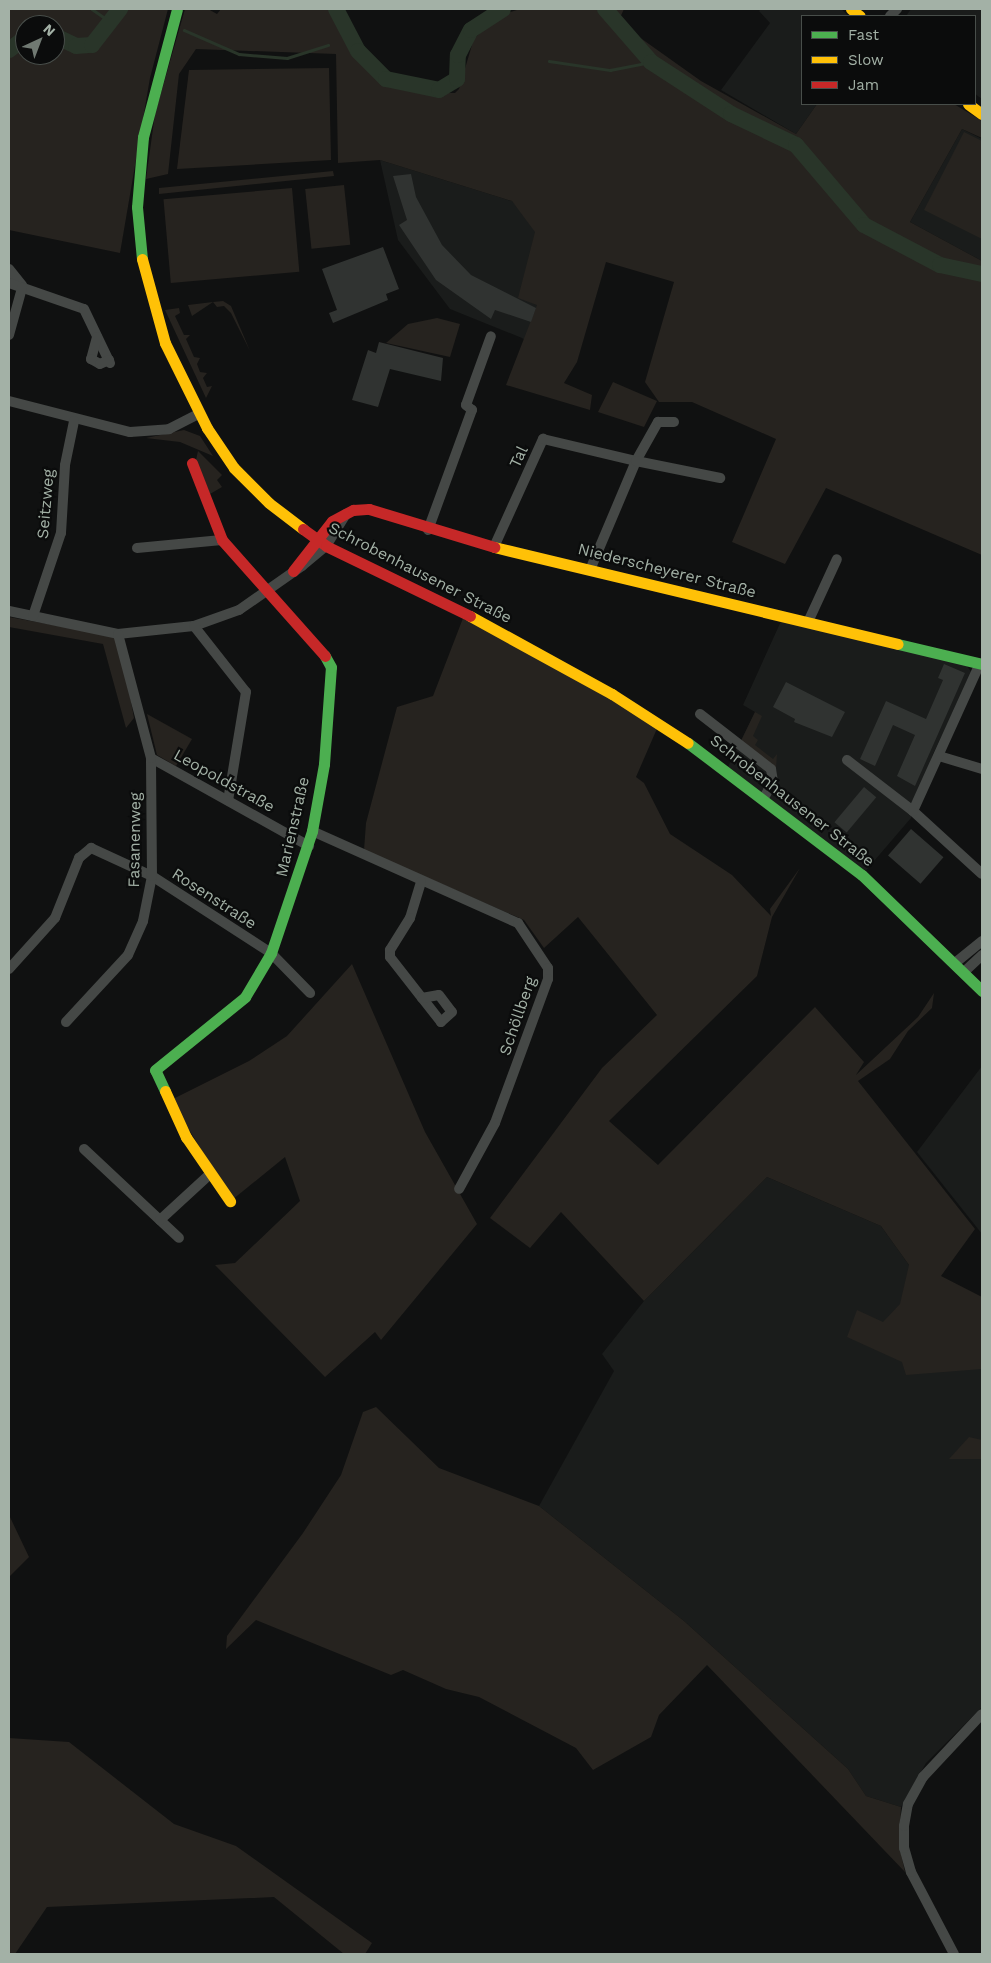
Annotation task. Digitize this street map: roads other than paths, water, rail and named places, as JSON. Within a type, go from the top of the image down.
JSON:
[{"type":"street","name":"Schrobenhausener Straße","points":[[177,9],[143,137],[139,234],[143,270],[165,343],[199,414],[234,468],[269,503],[326,546],[465,613],[612,694],[764,796],[876,887],[982,991]]},
{"type":"street","points":[[969,105],[982,114]]},
{"type":"street","points":[[9,270],[22,286]]},
{"type":"street","points":[[9,283],[77,304],[89,315],[97,337],[110,362],[100,364],[91,359],[97,337]]},
{"type":"street","points":[[9,334],[22,286]]},
{"type":"street","points":[[428,530],[472,410],[466,405],[491,336]]},
{"type":"street","points":[[9,401],[74,421],[147,433],[178,426],[199,414]]},
{"type":"street","name":"Seitzweg","points":[[33,616],[61,533],[65,465],[74,421]]},
{"type":"street","points":[[590,570],[636,461],[658,422],[674,422]]},
{"type":"street","name":"Tal","points":[[494,547],[543,439],[720,478]]},
{"type":"street","name":"Marienstraße","points":[[192,463],[222,540],[266,592],[322,650],[331,667],[324,764],[309,846],[271,952],[244,997],[155,1070],[186,1137],[210,1174]]},
{"type":"street","name":"Niederscheyerer Straße","points":[[293,571],[315,539],[332,521],[357,509],[369,509],[428,530],[494,547],[981,663]]},
{"type":"street","points":[[9,611],[118,634],[194,626],[233,613],[266,592],[326,546],[346,514]]},
{"type":"street","points":[[137,548],[222,540]]},
{"type":"street","points":[[808,622],[837,560]]},
{"type":"street","points":[[194,626],[246,692],[228,801]]},
{"type":"street","name":"Fasanenweg","points":[[66,1022],[128,955],[143,921],[152,876],[151,758],[118,634]]},
{"type":"street","points":[[913,811],[981,663]]},
{"type":"street","points":[[700,714],[771,768],[773,781],[764,796]]},
{"type":"street","points":[[939,756],[982,770]]},
{"type":"street","name":"Leopoldstraße","points":[[151,758],[309,846]]},
{"type":"street","points":[[847,760],[913,811],[982,874]]},
{"type":"street","name":"Schöllberg","points":[[312,831],[421,882],[518,923],[549,972],[489,1136],[459,1189]]},
{"type":"street","name":"Rosenstraße","points":[[9,969],[55,918],[79,858],[89,848],[152,876],[271,952],[310,993]]},
{"type":"street","points":[[421,882],[410,918],[390,950],[390,957],[422,998]]},
{"type":"street","points":[[955,963],[982,941]]},
{"type":"street","points":[[964,972],[982,955]]},
{"type":"street","points":[[84,1149],[179,1238]]},
{"type":"street","points":[[160,1220],[210,1174],[230,1201]]},
{"type":"street","points":[[954,1954],[911,1872],[904,1848],[904,1826],[908,1804],[923,1778],[982,1714]]},
{"type":"waterway","points":[[92,9],[109,21]]},
{"type":"waterway","points":[[65,41],[76,46],[92,45],[120,9]]},
{"type":"waterway","points":[[336,9],[358,51],[386,79],[439,90],[457,79],[458,55],[471,30],[503,9]]},
{"type":"waterway","points":[[605,9],[651,62],[731,114],[796,145],[864,225],[940,265],[982,274]]},
{"type":"waterway","points":[[184,30],[239,54],[287,58],[328,45]]},
{"type":"waterway","points":[[9,50],[15,46]]},
{"type":"waterway","points":[[549,61],[610,70],[651,62]]}]
